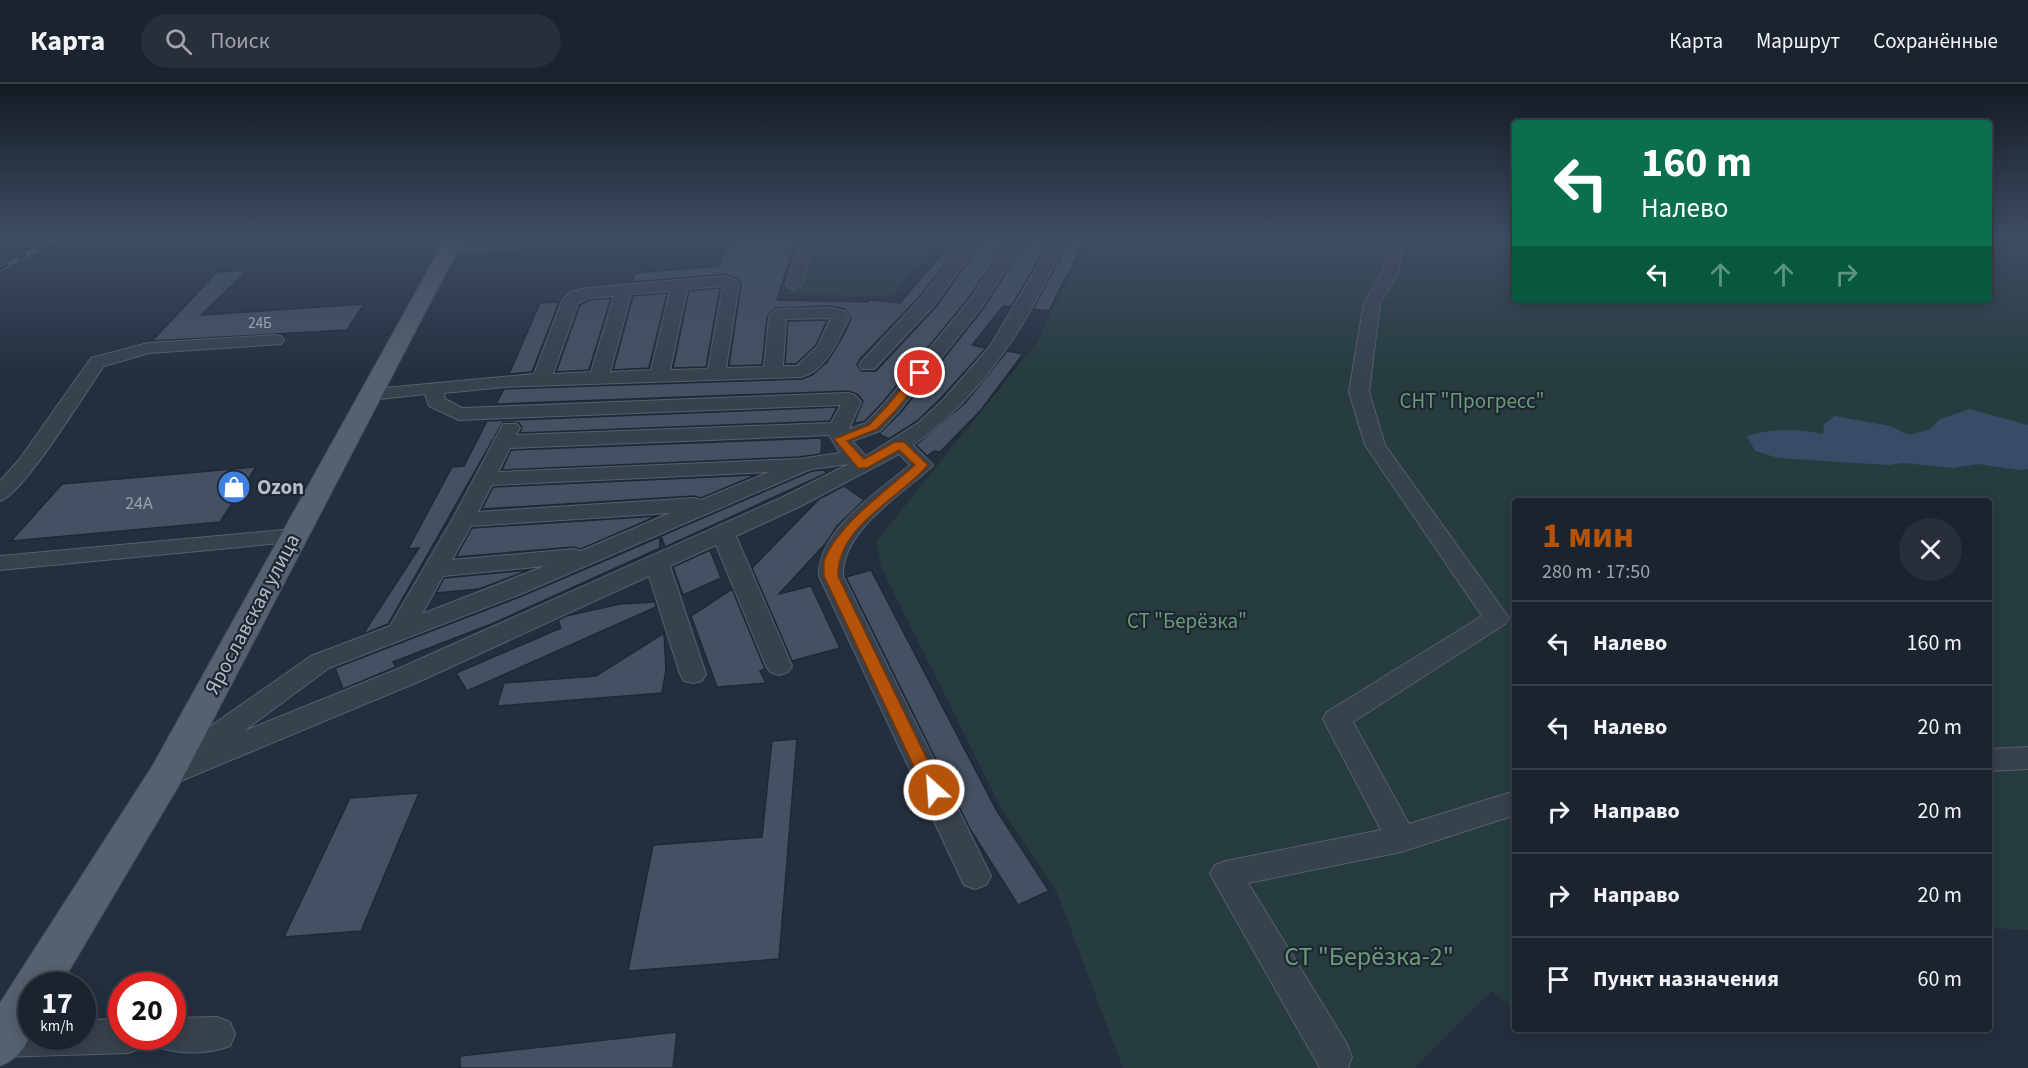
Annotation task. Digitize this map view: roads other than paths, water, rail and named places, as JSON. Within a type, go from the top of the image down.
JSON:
[{"type":"main road","name":"Ярославская улица","points":[[45,972],[166,775],[430,282]]},
{"type":"main road","points":[[1,1042],[18,1015]]},
{"type":"lane","points":[[541,380],[570,301],[576,296],[715,282]]},
{"type":"lane","points":[[716,374],[731,284],[727,282]]},
{"type":"lane","points":[[868,365],[928,301],[942,282]]},
{"type":"lane","points":[[166,775],[409,675],[791,502],[892,408],[975,304],[990,282]]},
{"type":"lane","points":[[503,442],[849,447],[900,444],[926,428],[999,347],[1036,282]]},
{"type":"lane","points":[[1385,282],[1372,303],[1359,392],[1375,445],[1496,618],[1337,719],[1401,839]]},
{"type":"lane","points":[[659,376],[680,285]]},
{"type":"lane","points":[[599,378],[624,290]]},
{"type":"lane","points":[[0,494],[26,464],[97,362],[148,348],[275,340]]},
{"type":"lane","points":[[370,394],[541,380],[773,372]]},
{"type":"lane","points":[[434,388],[436,402],[459,414],[848,399],[851,402],[849,447]]},
{"type":"lane","points":[[399,632],[463,520],[519,412]]},
{"type":"lane","points":[[900,444],[922,465],[860,521],[842,541],[831,560],[831,576],[975,876]]},
{"type":"lane","points":[[166,775],[320,662],[512,589],[849,447]]},
{"type":"lane","points":[[484,479],[807,463]]},
{"type":"lane","points":[[463,520],[715,504]]},
{"type":"lane","points":[[723,533],[779,666]]},
{"type":"lane","points":[[0,563],[294,536]]},
{"type":"lane","points":[[436,569],[596,554]]},
{"type":"lane","points":[[657,562],[693,674]]},
{"type":"lane","points":[[1992,760],[2028,758]]},
{"type":"lane","points":[[1334,1057],[1226,874],[1401,839],[1512,804]]},
{"type":"lane","points":[[186,1035],[217,1034]]},
{"type":"lane","points":[[1,1042],[108,1037]]},
{"type":"water","points":[[1970,409],[2028,425],[2028,469],[2019,470],[1978,464],[1953,468],[1903,463],[1888,465],[1778,458],[1755,451],[1747,436],[1785,430],[1823,434],[1824,424],[1835,416],[1890,426],[1910,435],[1930,429],[1940,419]]},
{"type":"place","name":"Ozon","points":[[234,487]]},
{"type":"park label","name":"СНТ \"Прогресс\"","points":[[1472,401]]},
{"type":"park label","name":"СТ \"Берёзка\"","points":[[1187,621]]},
{"type":"park label","name":"СТ \"Берёзка-2\"","points":[[1369,956]]}]
